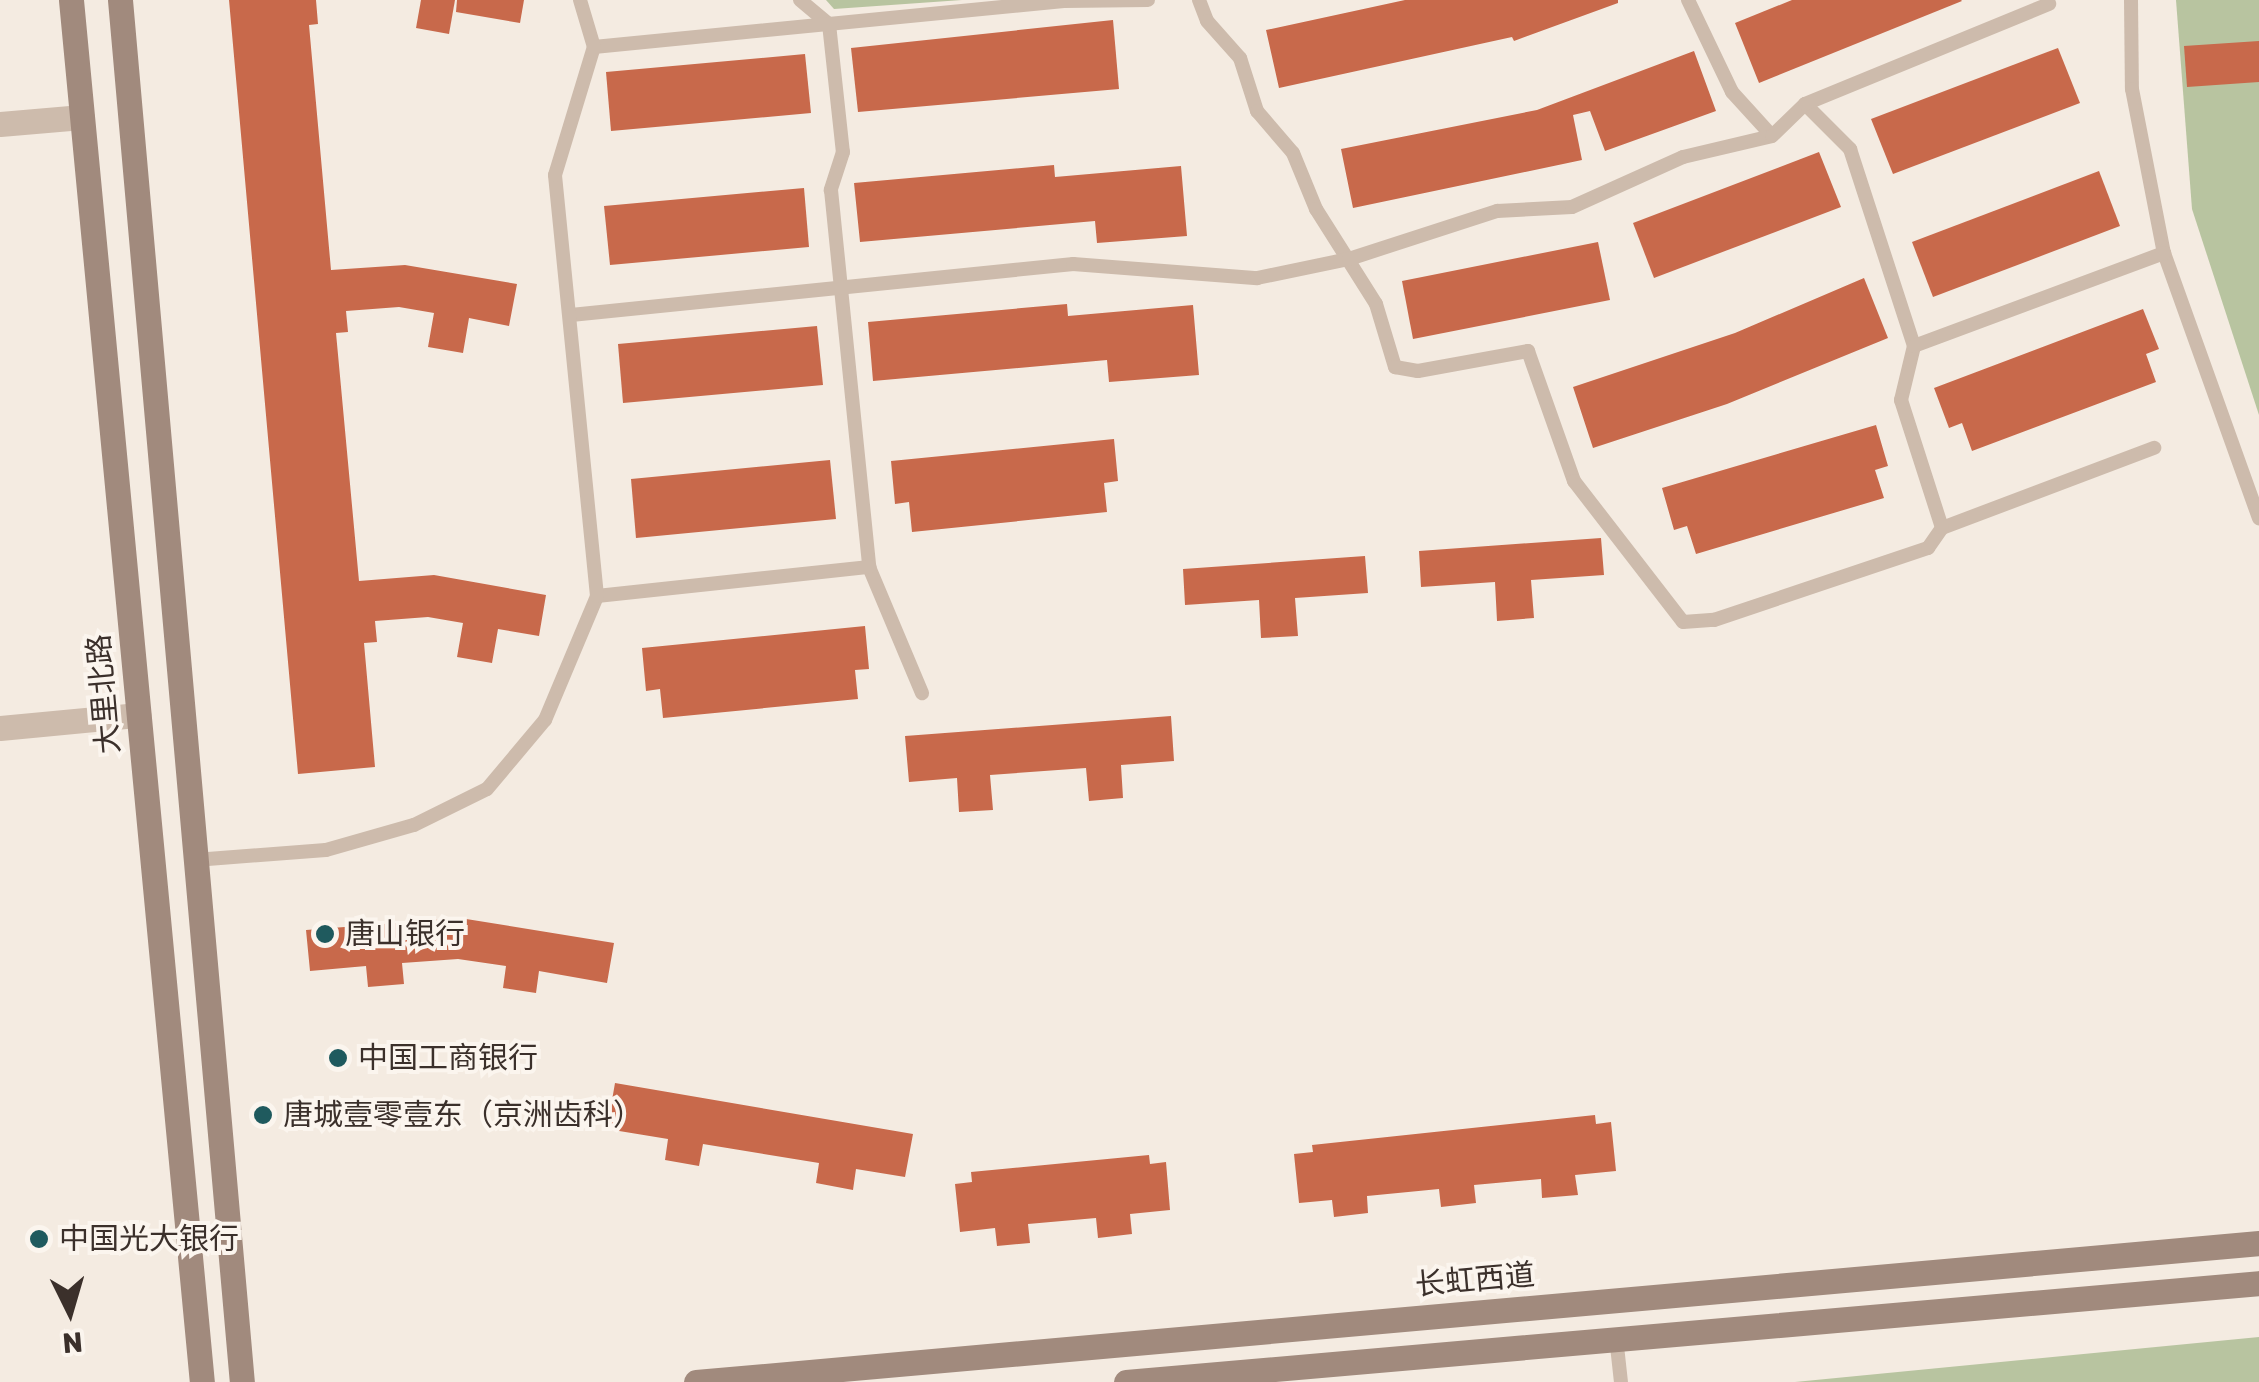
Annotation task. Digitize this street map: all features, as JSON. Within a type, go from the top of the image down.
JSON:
[{"type":"main road","name":"大里北路","points":[[71,0],[202,1382]]},
{"type":"main road","points":[[120,0],[242,1382]]},
{"type":"main road","name":"长虹西道","points":[[696,1382],[2259,1243]]},
{"type":"main road","points":[[1126,1382],[1269,1374],[1616,1337],[2259,1283]]},
{"type":"street","points":[[0,124],[82,117]]},
{"type":"street","points":[[0,728],[138,715]]},
{"type":"lane","points":[[195,860],[326,850],[414,825],[486,788],[544,720],[597,596],[555,176],[594,47],[580,0]]},
{"type":"lane","points":[[800,0],[829,24],[843,152],[831,190],[869,567],[922,694]]},
{"type":"lane","points":[[594,47],[1064,1],[1148,0]]},
{"type":"lane","points":[[1199,0],[1207,21],[1240,58],[1256,111],[1294,153],[1316,209],[1376,304],[1394,368],[1418,372],[1528,351],[1574,481],[1683,622],[1714,620],[1928,548],[1942,528],[2154,448]]},
{"type":"lane","points":[[1688,0],[1732,92],[1772,136]]},
{"type":"lane","points":[[2131,0],[2132,89],[2164,253],[2259,518]]},
{"type":"lane","points":[[571,315],[1073,264],[1257,278],[1349,259],[1497,211],[1572,207],[1683,157],[1772,136],[1805,104],[2049,4]]},
{"type":"lane","points":[[1805,104],[1850,148],[1914,346],[1901,400],[1942,528]]},
{"type":"lane","points":[[1914,346],[2164,253]]},
{"type":"lane","points":[[597,596],[869,567]]},
{"type":"lane","points":[[1616,1337],[1621,1382]]},
{"type":"green space","points":[[826,0],[962,0],[834,9]]},
{"type":"green space","points":[[2176,0],[2259,0],[2259,415],[2192,209]]},
{"type":"green space","points":[[2259,1337],[2259,1382],[1795,1382]]},
{"type":"building","points":[[229,0],[316,0],[318,24],[309,25],[331,270],[405,265],[517,284],[509,326],[469,318],[463,353],[428,347],[434,313],[399,307],[346,311],[348,332],[336,333],[359,581],[434,575],[546,595],[539,636],[498,629],[492,663],[457,657],[463,623],[428,617],[375,621],[377,642],[364,643],[375,767],[298,774]]},
{"type":"building","points":[[421,0],[455,0],[449,34],[416,28]]},
{"type":"building","points":[[457,0],[524,0],[520,23],[456,12]]},
{"type":"building","points":[[1405,0],[1618,3],[1514,41],[1512,37],[1279,88],[1266,30]]},
{"type":"building","points":[[1792,0],[1962,1],[1759,83],[1735,23]]},
{"type":"building","points":[[1113,20],[1119,89],[858,112],[851,48]]},
{"type":"building","points":[[2259,41],[2259,82],[2187,87],[2184,46]]},
{"type":"building","points":[[2058,48],[2080,103],[1893,174],[1871,119]]},
{"type":"building","points":[[1694,51],[1716,111],[1605,151],[1590,111],[1573,115],[1582,160],[1353,208],[1341,149],[1537,110]]},
{"type":"building","points":[[805,54],[811,113],[611,131],[606,72]]},
{"type":"building","points":[[1819,152],[1841,207],[1654,278],[1633,223]]},
{"type":"building","points":[[1054,165],[1055,177],[1181,166],[1187,236],[1097,243],[1095,221],[860,242],[854,183]]},
{"type":"building","points":[[2099,171],[2120,226],[1933,297],[1912,242]]},
{"type":"building","points":[[804,188],[809,247],[610,265],[604,206]]},
{"type":"building","points":[[1598,242],[1610,300],[1413,339],[1402,281]]},
{"type":"building","points":[[1864,278],[1888,338],[1727,404],[1593,448],[1573,387],[1735,333]]},
{"type":"building","points":[[1067,304],[1068,316],[1193,305],[1199,375],[1109,382],[1107,360],[873,381],[868,322]]},
{"type":"building","points":[[2143,309],[2159,349],[2146,354],[2156,382],[1972,451],[1962,423],[1949,428],[1934,388]]},
{"type":"building","points":[[817,326],[823,385],[623,403],[618,344]]},
{"type":"building","points":[[1876,425],[1888,466],[1875,470],[1884,498],[1696,554],[1687,526],[1674,530],[1662,488]]},
{"type":"building","points":[[1114,439],[1118,481],[1104,483],[1107,512],[912,532],[909,502],[895,504],[891,461]]},
{"type":"building","points":[[830,460],[836,519],[636,538],[631,479]]},
{"type":"building","points":[[1601,538],[1604,575],[1531,580],[1534,618],[1497,621],[1495,582],[1421,587],[1419,551]]},
{"type":"building","points":[[1365,556],[1368,593],[1295,598],[1298,636],[1261,638],[1259,600],[1185,605],[1183,569]]},
{"type":"building","points":[[865,626],[869,669],[855,670],[858,699],[663,718],[660,689],[646,691],[642,648]]},
{"type":"building","points":[[1171,716],[1174,761],[1121,765],[1123,798],[1089,801],[1086,768],[990,775],[993,810],[959,812],[957,778],[909,782],[905,736]]},
{"type":"building","points":[[460,918],[614,943],[607,983],[539,971],[536,993],[503,988],[506,966],[458,959],[402,963],[404,984],[368,987],[366,966],[310,971],[306,930]]},
{"type":"building","points":[[615,1083],[913,1134],[905,1177],[856,1169],[853,1190],[816,1183],[819,1163],[703,1144],[699,1166],[665,1160],[668,1139],[607,1129]]},
{"type":"building","points":[[1595,1115],[1596,1124],[1611,1122],[1616,1171],[1575,1175],[1578,1195],[1542,1198],[1541,1179],[1474,1185],[1476,1203],[1441,1207],[1439,1189],[1367,1196],[1368,1213],[1334,1217],[1332,1200],[1299,1203],[1294,1154],[1313,1152],[1312,1145]]},
{"type":"building","points":[[1149,1155],[1150,1164],[1166,1162],[1170,1210],[1130,1214],[1132,1234],[1098,1238],[1096,1218],[1028,1224],[1030,1243],[997,1246],[995,1228],[960,1232],[955,1184],[972,1182],[971,1172]]},
{"type":"place","name":"唐山银行","points":[[325,934]]},
{"type":"place","name":"中国工商银行","points":[[338,1058]]},
{"type":"place","name":"唐城壹零壹东（京洲齿科）","points":[[263,1115]]},
{"type":"place","name":"中国光大银行","points":[[39,1239]]}]
